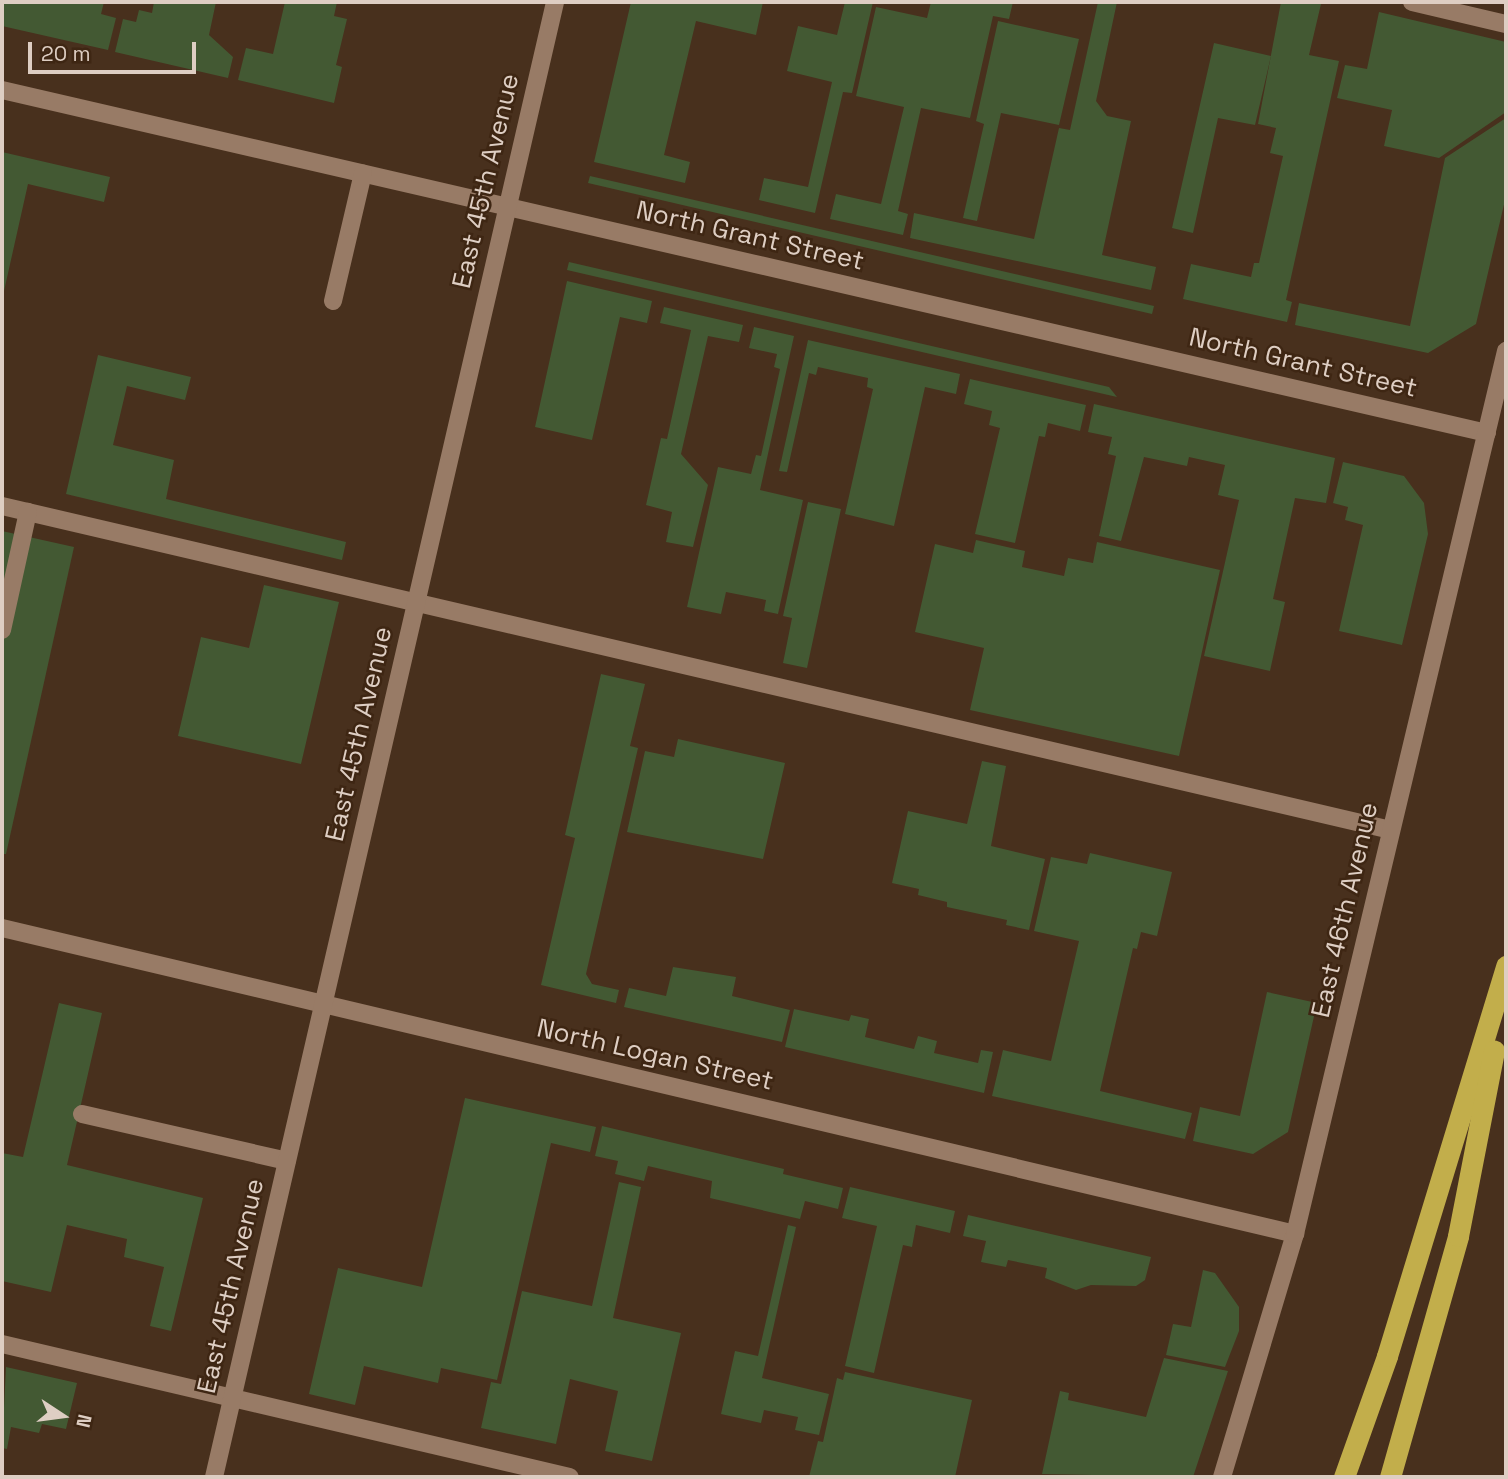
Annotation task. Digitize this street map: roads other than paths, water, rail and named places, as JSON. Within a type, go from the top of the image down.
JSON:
[{"type":"highway","points":[[1344,1477],[1391,1342],[1506,966]]},
{"type":"highway","points":[[1390,1477],[1458,1236],[1506,989]]},
{"type":"street","name":"East 45th Avenue","points":[[214,1477],[555,2]]},
{"type":"street","points":[[1412,2],[1506,24]]},
{"type":"street","name":"North Grant Street","points":[[2,90],[1487,433]]},
{"type":"street","points":[[333,302],[363,173]]},
{"type":"street","name":"East 46th Avenue","points":[[1222,1477],[1295,1234],[1506,351]]},
{"type":"street","points":[[2,506],[1391,830]]},
{"type":"street","points":[[2,630],[28,512]]},
{"type":"street","name":"North Logan Street","points":[[2,928],[1295,1234]]},
{"type":"street","points":[[82,1114],[287,1161]]},
{"type":"street","points":[[2,1344],[570,1477]]}]
